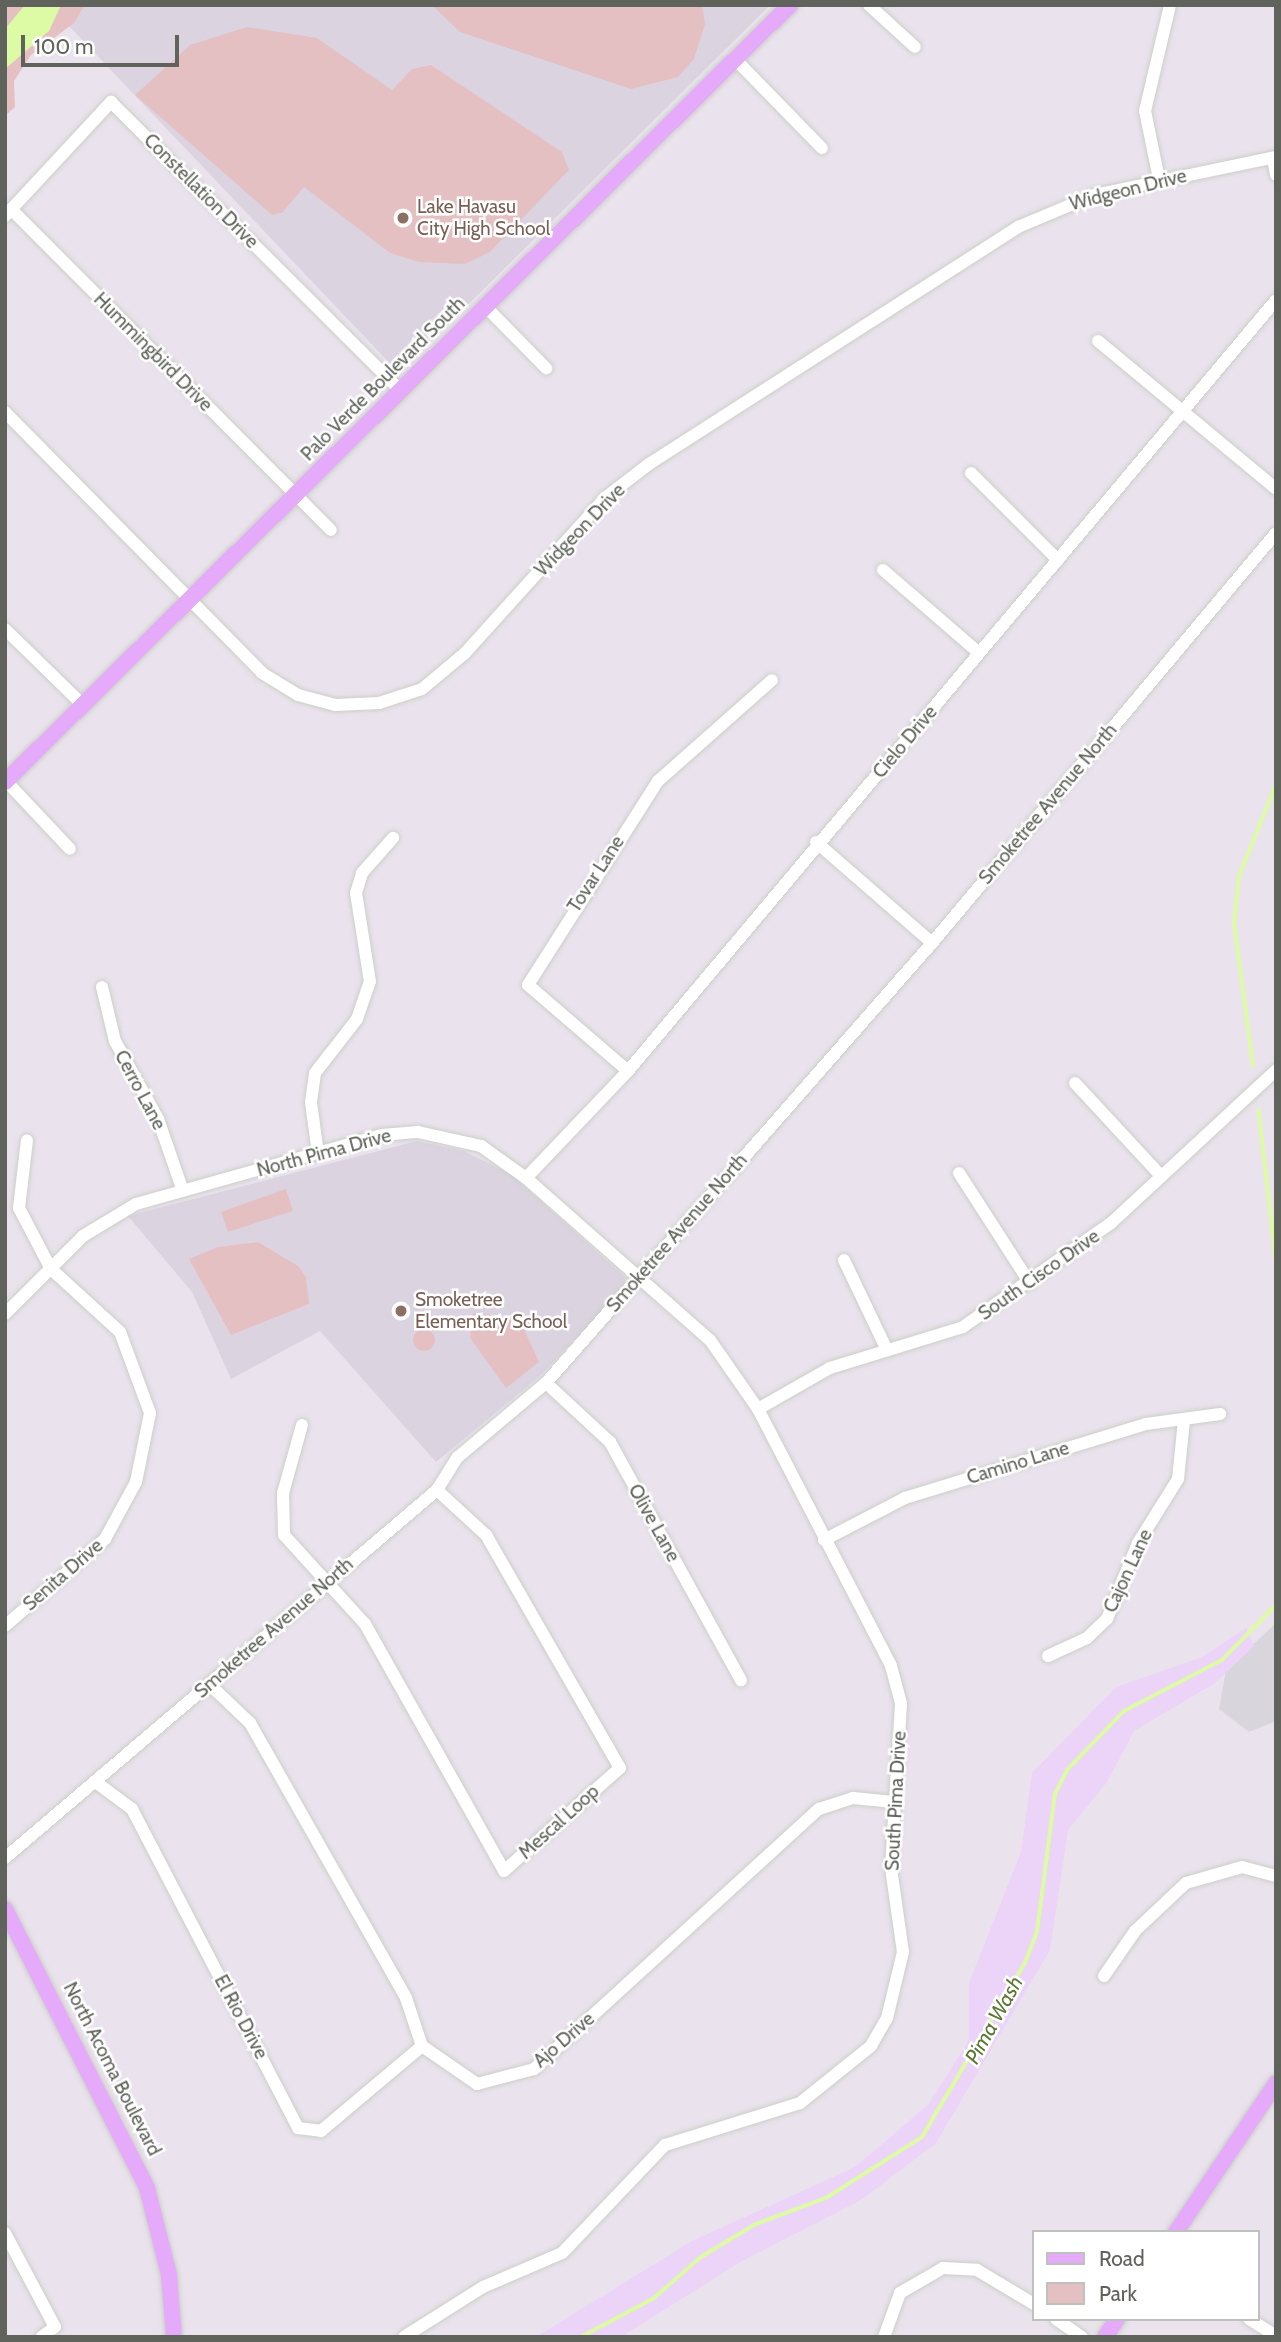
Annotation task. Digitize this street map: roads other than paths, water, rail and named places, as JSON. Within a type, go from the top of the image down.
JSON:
[{"type":"main road","name":"Palo Verde Boulevard South","points":[[6,782],[790,5]]},
{"type":"main road","name":"North Acoma Boulevard","points":[[5,1909],[147,2188],[169,2274],[174,2337]]},
{"type":"main road","points":[[1177,2230],[1271,2101],[1276,2083]]},
{"type":"main road","points":[[1105,2337],[1116,2321]]},
{"type":"street","points":[[869,5],[915,47]]},
{"type":"street","points":[[1158,179],[1145,111],[1170,5]]},
{"type":"street","points":[[736,60],[822,148]]},
{"type":"street","name":"Constellation Drive","points":[[8,213],[111,102],[401,391]]},
{"type":"street","points":[[1274,158],[1276,175]]},
{"type":"street","name":"Widgeon Drive","points":[[5,412],[262,673],[298,695],[336,705],[379,703],[422,689],[465,653],[606,497],[649,464],[1018,227],[1094,195],[1158,179],[1274,158]]},
{"type":"street","name":"Hummingbird Drive","points":[[8,213],[331,530]]},
{"type":"street","name":"Cielo Drive","points":[[526,1178],[628,1071],[816,842],[904,747],[977,650],[1058,559],[1276,300]]},
{"type":"street","points":[[486,307],[546,368]]},
{"type":"street","points":[[1098,341],[1276,489]]},
{"type":"street","points":[[971,473],[1058,559]]},
{"type":"street","name":"Smoketree Avenue North","points":[[5,1858],[97,1783],[324,1581],[437,1490],[458,1457],[546,1383],[932,943],[1276,533]]},
{"type":"street","points":[[883,570],[977,650]]},
{"type":"street","points":[[5,629],[83,705]]},
{"type":"street","name":"Tovar Lane","points":[[628,1071],[528,985],[658,781],[772,680]]},
{"type":"street","points":[[6,782],[70,849]]},
{"type":"street","points":[[318,1154],[311,1102],[315,1073],[357,1019],[370,982],[356,893],[362,873],[393,838]]},
{"type":"street","points":[[816,842],[932,943]]},
{"type":"street","name":"Cerro Lane","points":[[102,987],[115,1041],[158,1119],[184,1191]]},
{"type":"street","name":"South Cisco Drive","points":[[758,1409],[830,1368],[963,1328],[1111,1223],[1276,1070]]},
{"type":"street","points":[[1075,1083],[1161,1176]]},
{"type":"street","name":"North Pima Drive","points":[[5,1314],[115,1213],[318,1154],[418,1132],[481,1146],[526,1178],[640,1275]]},
{"type":"street","name":"Senita Drive","points":[[5,1626],[105,1539],[136,1482],[150,1413],[120,1332],[51,1269],[19,1208],[27,1140]]},
{"type":"street","points":[[959,1173],[1030,1283]]},
{"type":"street","points":[[845,1260],[887,1350]]},
{"type":"street","name":"South Pima Drive","points":[[404,2337],[483,2287],[562,2253],[665,2145],[800,2103],[861,2058],[887,2018],[901,1966],[902,1923],[891,1868],[898,1685],[758,1409],[710,1340],[640,1275]]},
{"type":"street","name":"Olive Lane","points":[[546,1383],[610,1442],[741,1680]]},
{"type":"street","name":"Camino Lane","points":[[824,1540],[905,1498],[1134,1428],[1220,1414]]},
{"type":"street","name":"Cajon Lane","points":[[1048,1656],[1087,1638],[1107,1619],[1138,1543],[1178,1479],[1184,1420]]},
{"type":"street","points":[[302,1425],[283,1493],[284,1535],[324,1581]]},
{"type":"street","name":"Mescal Loop","points":[[324,1581],[365,1624],[504,1871],[620,1768],[486,1535],[437,1490]]},
{"type":"street","points":[[209,1684],[250,1724],[406,1998],[422,2046]]},
{"type":"street","name":"El Rio Drive","points":[[97,1783],[132,1810],[299,2128],[321,2131],[422,2046]]},
{"type":"street","name":"Ajo Drive","points":[[422,2046],[477,2084],[534,2068],[819,1809],[853,1798],[894,1802]]},
{"type":"street","points":[[1104,1976],[1135,1931],[1186,1882],[1242,1867],[1276,1877]]},
{"type":"street","points":[[5,2233],[55,2327],[41,2337]]},
{"type":"street","points":[[884,2337],[900,2293],[943,2268],[977,2270],[1032,2303]]},
{"type":"street","points":[[1059,2321],[1082,2337]]},
{"type":"street","points":[[1252,2321],[1276,2336]]},
{"type":"waterway","points":[[1253,1066],[1234,924],[1239,876],[1276,785]]},
{"type":"waterway","points":[[1259,1110],[1276,1259]]},
{"type":"waterway","name":"Pima Wash","points":[[581,2337],[654,2298],[701,2257],[754,2225],[826,2198],[922,2137],[1025,1963],[1037,1932],[1055,1794],[1067,1770],[1124,1711],[1222,1660],[1276,1605]]},
{"type":"place","name":"Lake Havasu City High School","points":[[403,218]]},
{"type":"place","name":"Smoketree Elementary School","points":[[401,1311]]}]
